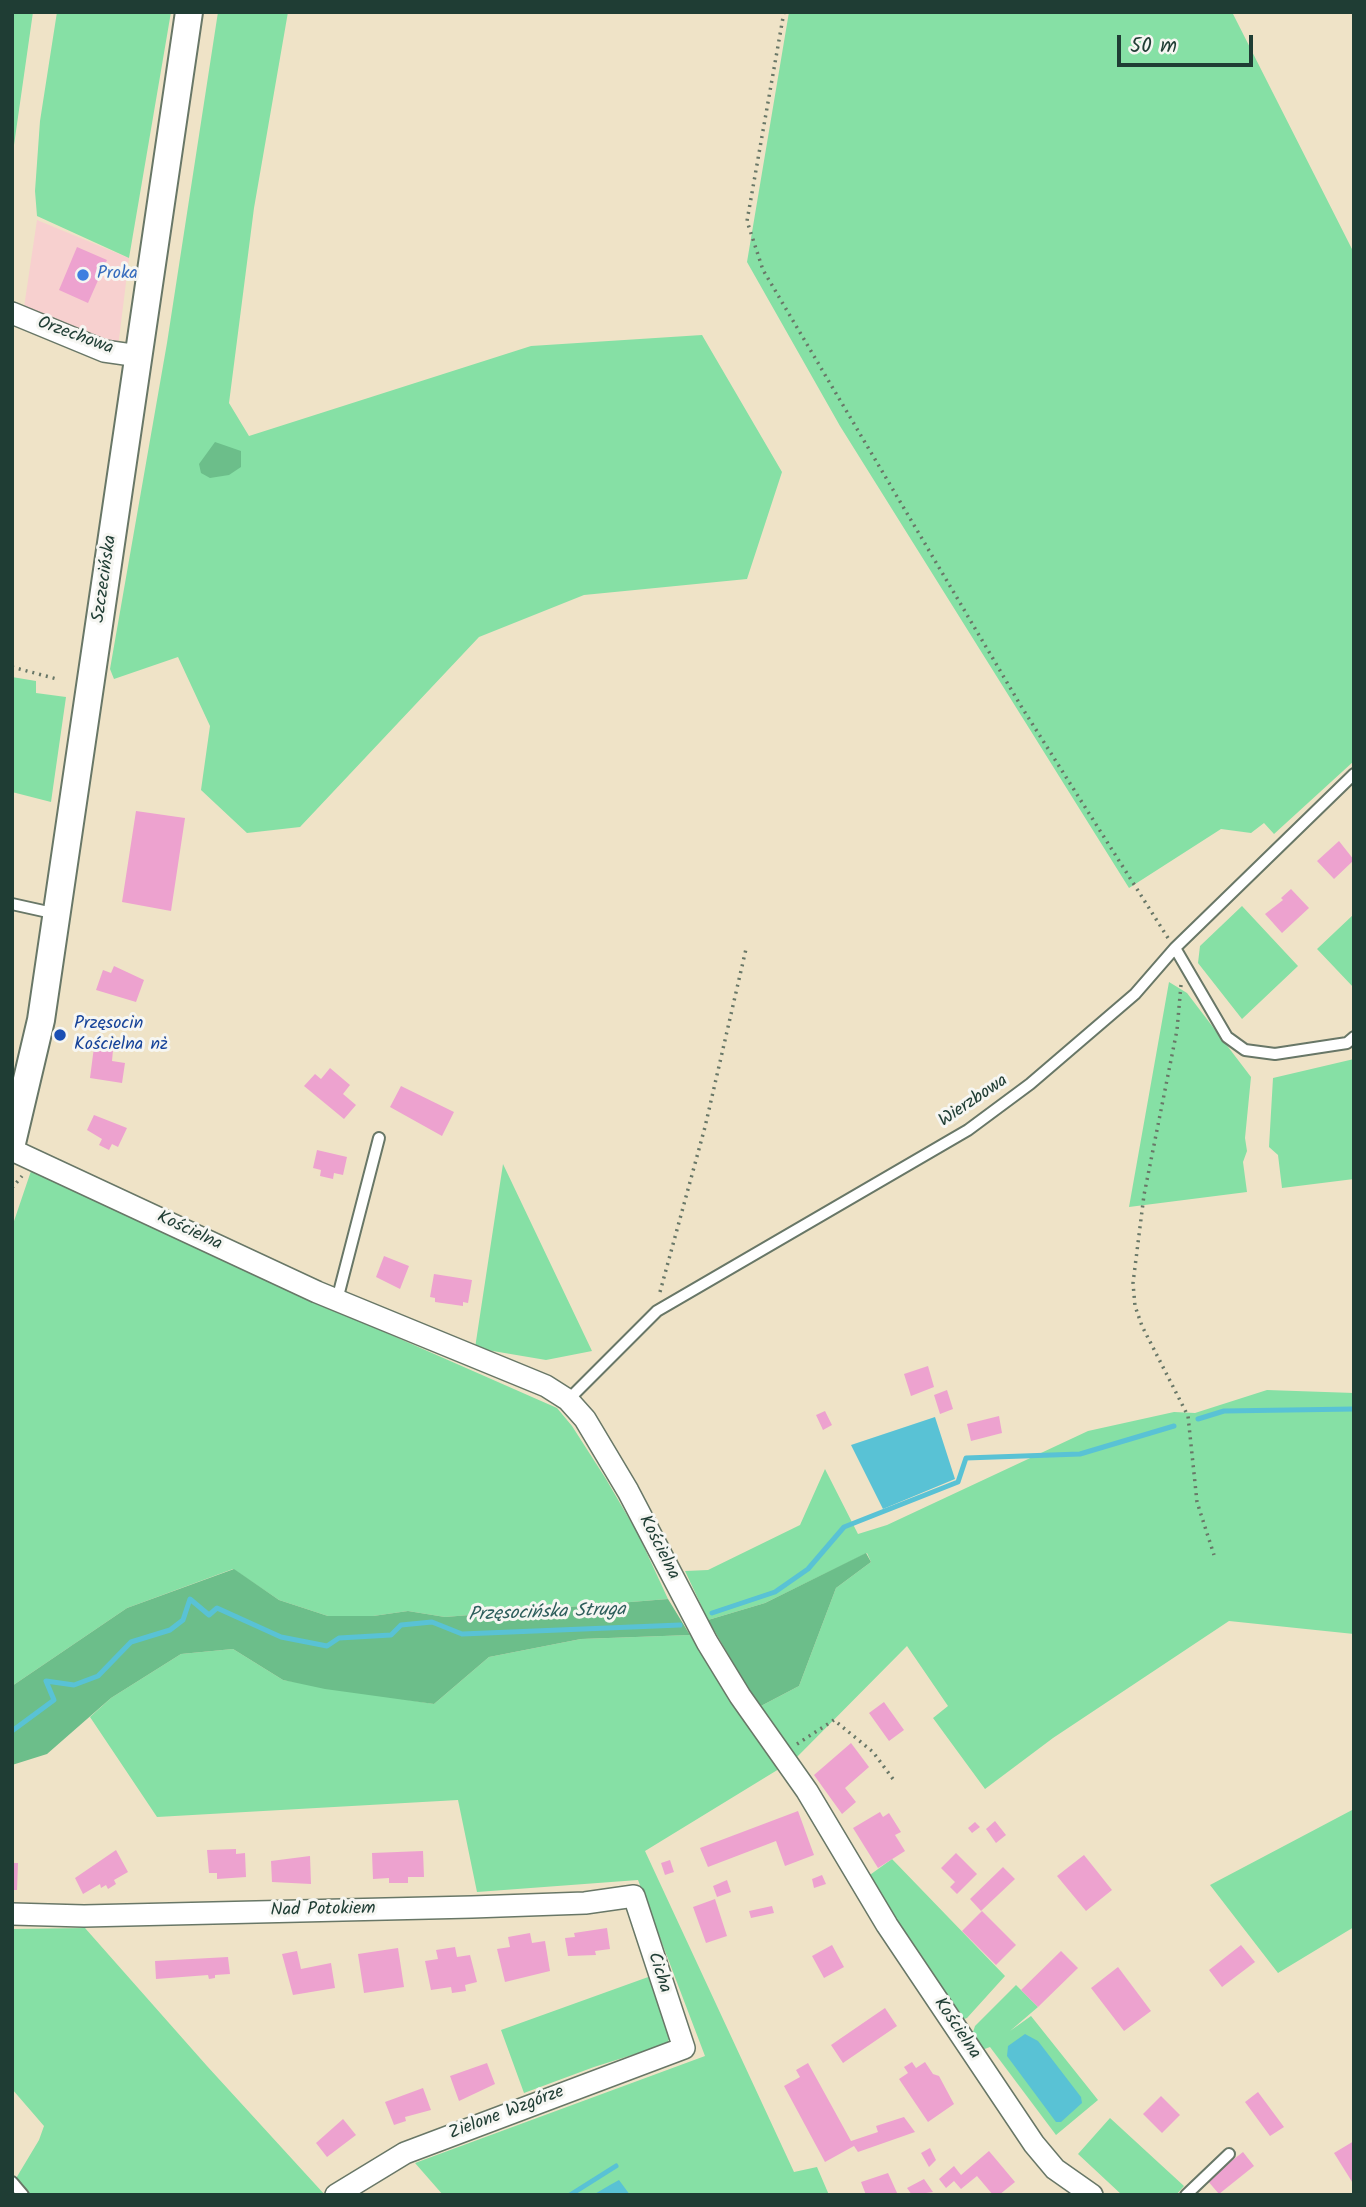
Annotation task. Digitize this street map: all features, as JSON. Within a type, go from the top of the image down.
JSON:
[{"type":"street","name":"Szczecińska","points":[[12,1143],[39,1033],[189,12]]},
{"type":"street","name":"Orzechowa","points":[[12,313],[104,351],[139,356]]},
{"type":"street","name":"Kościelna","points":[[12,1150],[337,1300],[546,1386],[568,1401],[585,1419],[628,1491],[707,1642],[781,1754],[894,1935],[1034,2144],[1055,2169],[1092,2195]]},
{"type":"street","name":"Nad Potokiem","points":[[12,1914],[84,1916],[472,1907],[585,1903],[634,1896]]},
{"type":"street","name":"Cicha","points":[[634,1896],[684,2048]]},
{"type":"street","name":"Zielone Wzgórze","points":[[336,2195],[405,2153],[684,2048]]},
{"type":"street","points":[[1055,2169],[1073,2195]]},
{"type":"lane","name":"Wierzbowa","points":[[568,1401],[657,1311],[968,1130],[1083,1041],[1135,994],[1175,948],[1354,774]]},
{"type":"lane","points":[[12,904],[57,914]]},
{"type":"lane","points":[[1175,948],[1227,1037],[1245,1050],[1275,1054],[1347,1043],[1354,1037]]},
{"type":"lane","points":[[337,1300],[379,1138]]},
{"type":"lane","points":[[1186,2195],[1229,2154]]},
{"type":"lane","points":[[12,2182],[23,2195]]},
{"type":"path","points":[[783,12],[747,221],[763,270],[1028,717],[1175,948]]},
{"type":"path","points":[[12,667],[57,679]]},
{"type":"path","points":[[657,1311],[660,1290],[705,1127],[746,949]]},
{"type":"path","points":[[1184,964],[1177,1030],[1144,1195],[1133,1283],[1135,1306],[1142,1326],[1188,1416],[1197,1502],[1214,1555]]},
{"type":"path","points":[[12,1188],[19,1178],[29,1174]]},
{"type":"path","points":[[781,1754],[834,1720],[873,1752],[892,1779]]},
{"type":"shaded area","points":[[37,220],[129,258],[117,355],[23,314]]},
{"type":"green space","points":[[12,12],[33,12],[12,159]]},
{"type":"green space","points":[[57,12],[171,12],[129,258],[37,216],[35,191],[40,121]]},
{"type":"green space","points":[[218,12],[288,12],[254,208],[229,403],[249,436],[531,346],[702,335],[782,472],[747,579],[584,595],[479,637],[300,827],[247,833],[201,790],[210,726],[178,657],[114,679],[110,669],[167,343]]},
{"type":"green space","points":[[789,12],[1232,12],[1354,253],[1354,761],[1274,834],[1264,823],[1251,833],[1221,829],[1129,888],[840,426],[747,262]]},
{"type":"green space","points":[[215,442],[241,451],[241,467],[229,475],[210,478],[201,473],[199,464]]},
{"type":"green space","points":[[12,677],[36,681],[36,693],[66,697],[51,802],[12,792]]},
{"type":"green space","points":[[1242,906],[1298,966],[1242,1019],[1198,963],[1200,946]]},
{"type":"green space","points":[[1354,914],[1354,988],[1317,949]]},
{"type":"green space","points":[[1169,982],[1187,993],[1251,1077],[1245,1138],[1247,1151],[1243,1162],[1247,1192],[1129,1207]]},
{"type":"green space","points":[[1354,1059],[1354,1179],[1282,1188],[1278,1155],[1269,1147],[1273,1078]]},
{"type":"green space","points":[[503,1164],[592,1351],[546,1360],[475,1348]]},
{"type":"green space","points":[[31,1171],[133,1214],[248,1272],[557,1408],[572,1426],[638,1534],[668,1599],[445,1617],[408,1611],[373,1616],[328,1616],[279,1600],[233,1569],[127,1608],[12,1686],[12,1227]]},
{"type":"green space","points":[[1267,1390],[1354,1393],[1354,1634],[1229,1621],[1053,1738],[985,1789],[933,1718],[948,1706],[907,1646],[794,1760],[759,1707],[799,1686],[836,1588],[871,1562],[867,1553],[765,1603],[708,1620],[685,1571],[708,1570],[800,1525],[825,1469],[858,1534],[887,1525],[1088,1431],[1174,1412],[1195,1413]]},
{"type":"green space","points":[[866,1553],[871,1562],[836,1588],[799,1686],[759,1707],[708,1620],[765,1603]]},
{"type":"green space","points":[[234,1569],[279,1600],[328,1616],[373,1616],[408,1611],[445,1617],[668,1599],[690,1635],[581,1639],[489,1657],[434,1704],[325,1689],[283,1680],[233,1649],[181,1654],[111,1698],[47,1754],[12,1765],[12,1686],[127,1608]]},
{"type":"green space","points":[[690,1635],[779,1769],[645,1851],[794,2172],[817,2167],[829,2195],[443,2195],[415,2163],[705,2056],[638,1880],[477,1892],[458,1800],[157,1817],[90,1717],[111,1698],[181,1654],[233,1649],[283,1680],[434,1704],[489,1657],[581,1639]]},
{"type":"green space","points":[[1354,1809],[1354,1927],[1278,1973],[1210,1885]]},
{"type":"green space","points":[[892,1859],[1005,1976],[967,2018],[961,2020],[867,1877]]},
{"type":"green space","points":[[85,1928],[325,2195],[12,2195],[12,2185],[39,2140],[44,2126],[12,2089],[12,1929]]},
{"type":"green space","points":[[651,1976],[673,2029],[667,2044],[524,2093],[501,2030]]},
{"type":"green space","points":[[1016,1985],[1038,2007],[1010,2031],[1031,2016],[1098,2100],[1056,2135],[990,2047],[982,2050],[971,2038],[975,2026]]},
{"type":"green space","points":[[1110,2118],[1184,2186],[1176,2195],[1122,2195],[1078,2154]]},
{"type":"water","points":[[935,1417],[955,1479],[883,1509],[851,1445]]},
{"type":"water","points":[[1025,2034],[1038,2041],[1081,2097],[1082,2103],[1061,2122],[1056,2122],[1007,2056],[1008,2046]]},
{"type":"water","points":[[619,2180],[630,2195],[593,2195],[610,2185]]},
{"type":"building","name":"Proka","points":[[77,247],[107,260],[88,303],[59,290]]},
{"type":"building","points":[[136,811],[185,818],[171,911],[122,902]]},
{"type":"building","points":[[1339,841],[1354,860],[1334,879],[1317,861]]},
{"type":"building","points":[[1291,889],[1309,908],[1282,933],[1265,914],[1283,900],[1281,898]]},
{"type":"building","points":[[114,966],[144,980],[136,1002],[96,990],[103,970],[111,973]]},
{"type":"building","points":[[94,1047],[113,1050],[112,1061],[125,1063],[122,1083],[90,1078]]},
{"type":"building","points":[[330,1068],[350,1085],[343,1094],[356,1105],[344,1119],[304,1086],[315,1074],[321,1079]]},
{"type":"building","points":[[401,1086],[454,1112],[442,1136],[390,1107]]},
{"type":"building","points":[[94,1115],[127,1128],[118,1147],[112,1144],[109,1150],[99,1145],[102,1139],[87,1130]]},
{"type":"building","points":[[317,1150],[347,1157],[343,1175],[334,1173],[333,1179],[320,1176],[321,1170],[313,1168]]},
{"type":"building","points":[[384,1256],[409,1266],[400,1289],[376,1277]]},
{"type":"building","points":[[434,1274],[472,1280],[468,1303],[463,1302],[463,1306],[435,1302],[435,1298],[430,1297]]},
{"type":"building","points":[[928,1366],[934,1387],[911,1396],[904,1374]]},
{"type":"building","points":[[947,1390],[953,1409],[940,1414],[934,1395]]},
{"type":"building","points":[[825,1411],[832,1425],[823,1430],[816,1415]]},
{"type":"building","points":[[999,1416],[1002,1433],[971,1441],[967,1424]]},
{"type":"building","points":[[884,1702],[904,1730],[889,1741],[869,1713]]},
{"type":"building","points":[[851,1743],[869,1767],[845,1788],[856,1802],[842,1814],[814,1775]]},
{"type":"building","points":[[798,1811],[814,1855],[785,1866],[776,1841],[708,1867],[700,1848]]},
{"type":"building","points":[[880,1812],[883,1817],[889,1813],[901,1832],[895,1835],[905,1851],[878,1868],[853,1828]]},
{"type":"building","points":[[995,1821],[1006,1835],[996,1843],[986,1829]]},
{"type":"building","points":[[975,1822],[980,1827],[972,1833],[968,1828]]},
{"type":"building","points":[[236,1849],[236,1854],[245,1853],[246,1877],[217,1879],[217,1873],[209,1873],[207,1850]]},
{"type":"building","points":[[116,1850],[128,1872],[114,1880],[116,1884],[108,1889],[106,1885],[101,1888],[100,1884],[83,1894],[75,1878]]},
{"type":"building","points":[[423,1851],[424,1877],[408,1877],[408,1883],[389,1883],[389,1878],[373,1879],[372,1853]]},
{"type":"building","points":[[956,1853],[977,1874],[957,1894],[950,1887],[955,1882],[941,1868]]},
{"type":"building","points":[[1084,1855],[1112,1890],[1086,1911],[1057,1876]]},
{"type":"building","points":[[310,1856],[311,1884],[272,1882],[271,1861]]},
{"type":"building","points":[[670,1860],[674,1872],[665,1875],[661,1863]]},
{"type":"building","points":[[12,1863],[18,1863],[17,1890],[12,1890]]},
{"type":"building","points":[[1003,1867],[1015,1879],[981,1911],[970,1899]]},
{"type":"building","points":[[822,1875],[826,1884],[814,1888],[812,1879]]},
{"type":"building","points":[[727,1880],[731,1892],[717,1897],[713,1886]]},
{"type":"building","points":[[715,1899],[727,1936],[706,1943],[693,1907]]},
{"type":"building","points":[[772,1906],[774,1913],[751,1918],[749,1911]]},
{"type":"building","points":[[982,1911],[1016,1945],[996,1965],[962,1931]]},
{"type":"building","points":[[607,1928],[610,1949],[595,1951],[596,1955],[568,1956],[565,1938],[575,1937],[574,1933]]},
{"type":"building","points":[[530,1933],[532,1943],[545,1941],[550,1971],[505,1982],[497,1949],[510,1947],[508,1937]]},
{"type":"building","points":[[832,1945],[844,1967],[824,1978],[812,1956]]},
{"type":"building","points":[[1241,1945],[1255,1962],[1222,1987],[1209,1970]]},
{"type":"building","points":[[455,1947],[457,1957],[470,1955],[477,1982],[465,1985],[466,1991],[452,1993],[451,1987],[431,1990],[425,1961],[438,1959],[436,1950]]},
{"type":"building","points":[[398,1948],[404,1987],[364,1993],[358,1954]]},
{"type":"building","points":[[297,1951],[301,1969],[331,1963],[335,1988],[293,1995],[282,1954]]},
{"type":"building","points":[[1061,1951],[1078,1968],[1038,2007],[1021,1990]]},
{"type":"building","points":[[228,1957],[230,1974],[215,1975],[215,1978],[209,1979],[208,1975],[156,1979],[155,1961]]},
{"type":"building","points":[[1118,1967],[1151,2011],[1124,2031],[1091,1988]]},
{"type":"building","points":[[885,2008],[897,2026],[843,2063],[831,2045]]},
{"type":"building","points":[[912,2062],[916,2068],[925,2062],[933,2074],[939,2076],[954,2104],[928,2122],[899,2079],[908,2073],[904,2067]]},
{"type":"building","points":[[487,2063],[495,2084],[459,2101],[450,2076]]},
{"type":"building","points":[[808,2063],[851,2141],[878,2132],[876,2126],[904,2117],[915,2132],[858,2152],[854,2146],[825,2162],[784,2086],[800,2077],[796,2070]]},
{"type":"building","points":[[423,2088],[431,2110],[405,2117],[406,2121],[394,2125],[385,2102]]},
{"type":"building","points":[[1258,2092],[1284,2127],[1270,2136],[1245,2102]]},
{"type":"building","points":[[1161,2096],[1180,2115],[1162,2133],[1143,2114]]},
{"type":"building","points":[[343,2119],[356,2135],[327,2157],[316,2143]]},
{"type":"building","points":[[1354,2141],[1354,2185],[1334,2153]]},
{"type":"building","points":[[930,2148],[936,2160],[929,2167],[921,2153]]},
{"type":"building","points":[[989,2151],[1015,2182],[999,2195],[993,2195],[977,2176],[961,2189],[954,2181],[946,2188],[939,2179],[954,2166],[961,2175]]},
{"type":"building","points":[[1243,2152],[1254,2166],[1219,2194],[1207,2180]]},
{"type":"building","points":[[888,2173],[898,2195],[866,2195],[861,2182]]},
{"type":"building","points":[[924,2179],[933,2192],[912,2195],[907,2188]]},
{"type":"waterway","name":"Przęsocińska Struga","points":[[1198,1419],[1224,1411],[1354,1409]]},
{"type":"waterway","name":"Przęsocińska Struga","points":[[712,1613],[775,1592],[808,1569],[844,1527],[958,1482],[966,1458],[1080,1454],[1174,1426]]},
{"type":"waterway","name":"Przęsocińska Struga","points":[[12,1731],[54,1700],[46,1681],[74,1685],[98,1676],[131,1642],[170,1630],[183,1620],[190,1599],[209,1615],[217,1608],[281,1637],[327,1646],[339,1638],[391,1635],[401,1625],[432,1622],[462,1634],[680,1625]]},
{"type":"waterway","points":[[570,2195],[616,2166]]},
{"type":"place","name":"Proka","points":[[83,275]]},
{"type":"place","name":"Przęsocin Kościelna nż","points":[[60,1035]]}]
